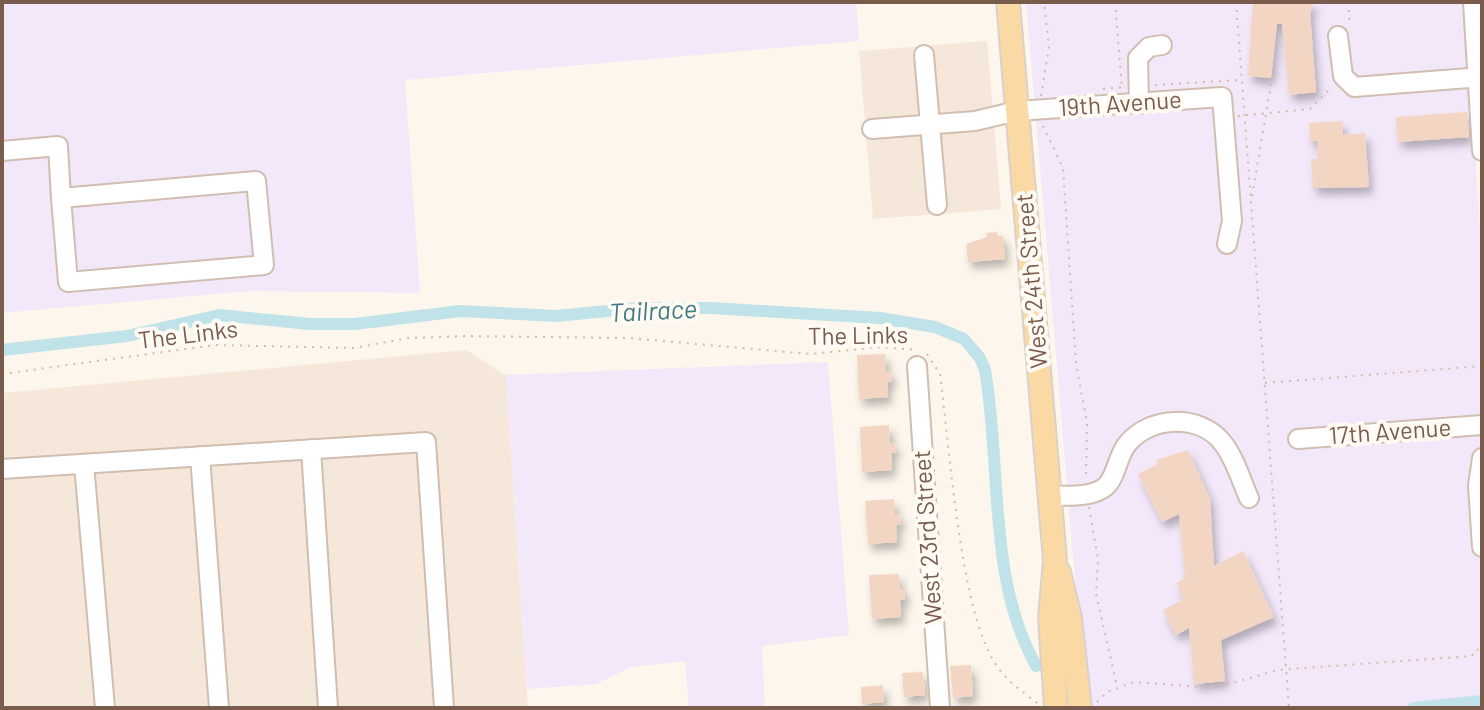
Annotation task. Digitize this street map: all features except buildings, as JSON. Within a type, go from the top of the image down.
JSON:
[{"type":"main road","name":"West 24th Street","points":[[1008,2],[1028,110],[1055,560],[1050,618],[1056,707]]},
{"type":"main road","name":"West 24th Street","points":[[1055,560],[1070,618],[1080,706]]},
{"type":"street","points":[[1473,2],[1480,77],[1482,151]]},
{"type":"street","points":[[1338,36],[1349,81],[1480,77]]},
{"type":"street","points":[[1131,96],[1138,58],[1149,47],[1162,45]]},
{"type":"street","points":[[924,55],[937,205]]},
{"type":"street","name":"19th Avenue","points":[[872,129],[975,121],[1028,110],[1131,96],[1222,97],[1224,118]]},
{"type":"street","points":[[1224,118],[1232,221],[1227,244]]},
{"type":"street","points":[[2,151],[58,146],[61,198],[68,282],[264,265],[256,181],[61,198]]},
{"type":"street","name":"West 23rd Street","points":[[917,366],[940,708]]},
{"type":"street","points":[[1050,496],[1088,494],[1105,487],[1119,456],[1139,433],[1153,426],[1179,421],[1203,428],[1222,442],[1249,498]]},
{"type":"street","name":"17th Avenue","points":[[1298,439],[1482,425]]},
{"type":"street","points":[[2,469],[426,442],[444,708]]},
{"type":"street","points":[[311,449],[328,708]]},
{"type":"street","points":[[200,456],[219,708]]},
{"type":"street","points":[[1482,458],[1478,486],[1482,547]]},
{"type":"street","points":[[84,464],[105,708]]},
{"type":"path","points":[[1044,2],[1049,47],[1028,110],[1043,128],[1063,168],[1076,363],[1087,423],[1090,528],[1098,559],[1096,594],[1117,687]]},
{"type":"path","points":[[1115,2],[1131,96],[1242,80]]},
{"type":"path","points":[[1236,2],[1289,708]]},
{"type":"path","points":[[1251,202],[1274,67]]},
{"type":"path","points":[[1224,118],[1310,109],[1349,81]]},
{"type":"path","name":"The Links","points":[[2,374],[226,344],[353,348],[409,338],[466,336],[628,338],[811,354],[897,346],[924,352],[932,357],[940,374],[963,545],[981,629],[994,662],[1006,676],[1039,705],[1056,707]]},
{"type":"path","points":[[1264,383],[1482,366]]},
{"type":"path","points":[[1080,706],[1100,701],[1117,687],[1134,682],[1182,688],[1229,684],[1259,673],[1472,656],[1475,650],[1482,649]]},
{"type":"shaded area","points":[[2,2],[856,2],[859,41],[405,80],[420,293],[249,291],[2,313]]},
{"type":"shaded area","points":[[1026,2],[1482,2],[1470,72],[1482,262],[1482,708],[1086,708]]},
{"type":"shaded area","points":[[987,41],[1001,209],[873,219],[859,51]]},
{"type":"shaded area","points":[[466,350],[506,375],[528,708],[2,708],[2,393]]},
{"type":"shaded area","points":[[828,362],[849,635],[762,646],[765,708],[689,708],[685,661],[631,667],[596,684],[527,689],[506,375]]},
{"type":"waterway","name":"Tailrace","points":[[2,350],[127,336],[219,315],[310,324],[355,324],[460,311],[556,316],[638,308],[711,308],[880,318],[935,327],[964,339],[980,358],[985,370],[1003,560],[1020,632],[1036,666]]},
{"type":"waterway","name":"Tailrace","points":[[1413,708],[1482,701]]}]
